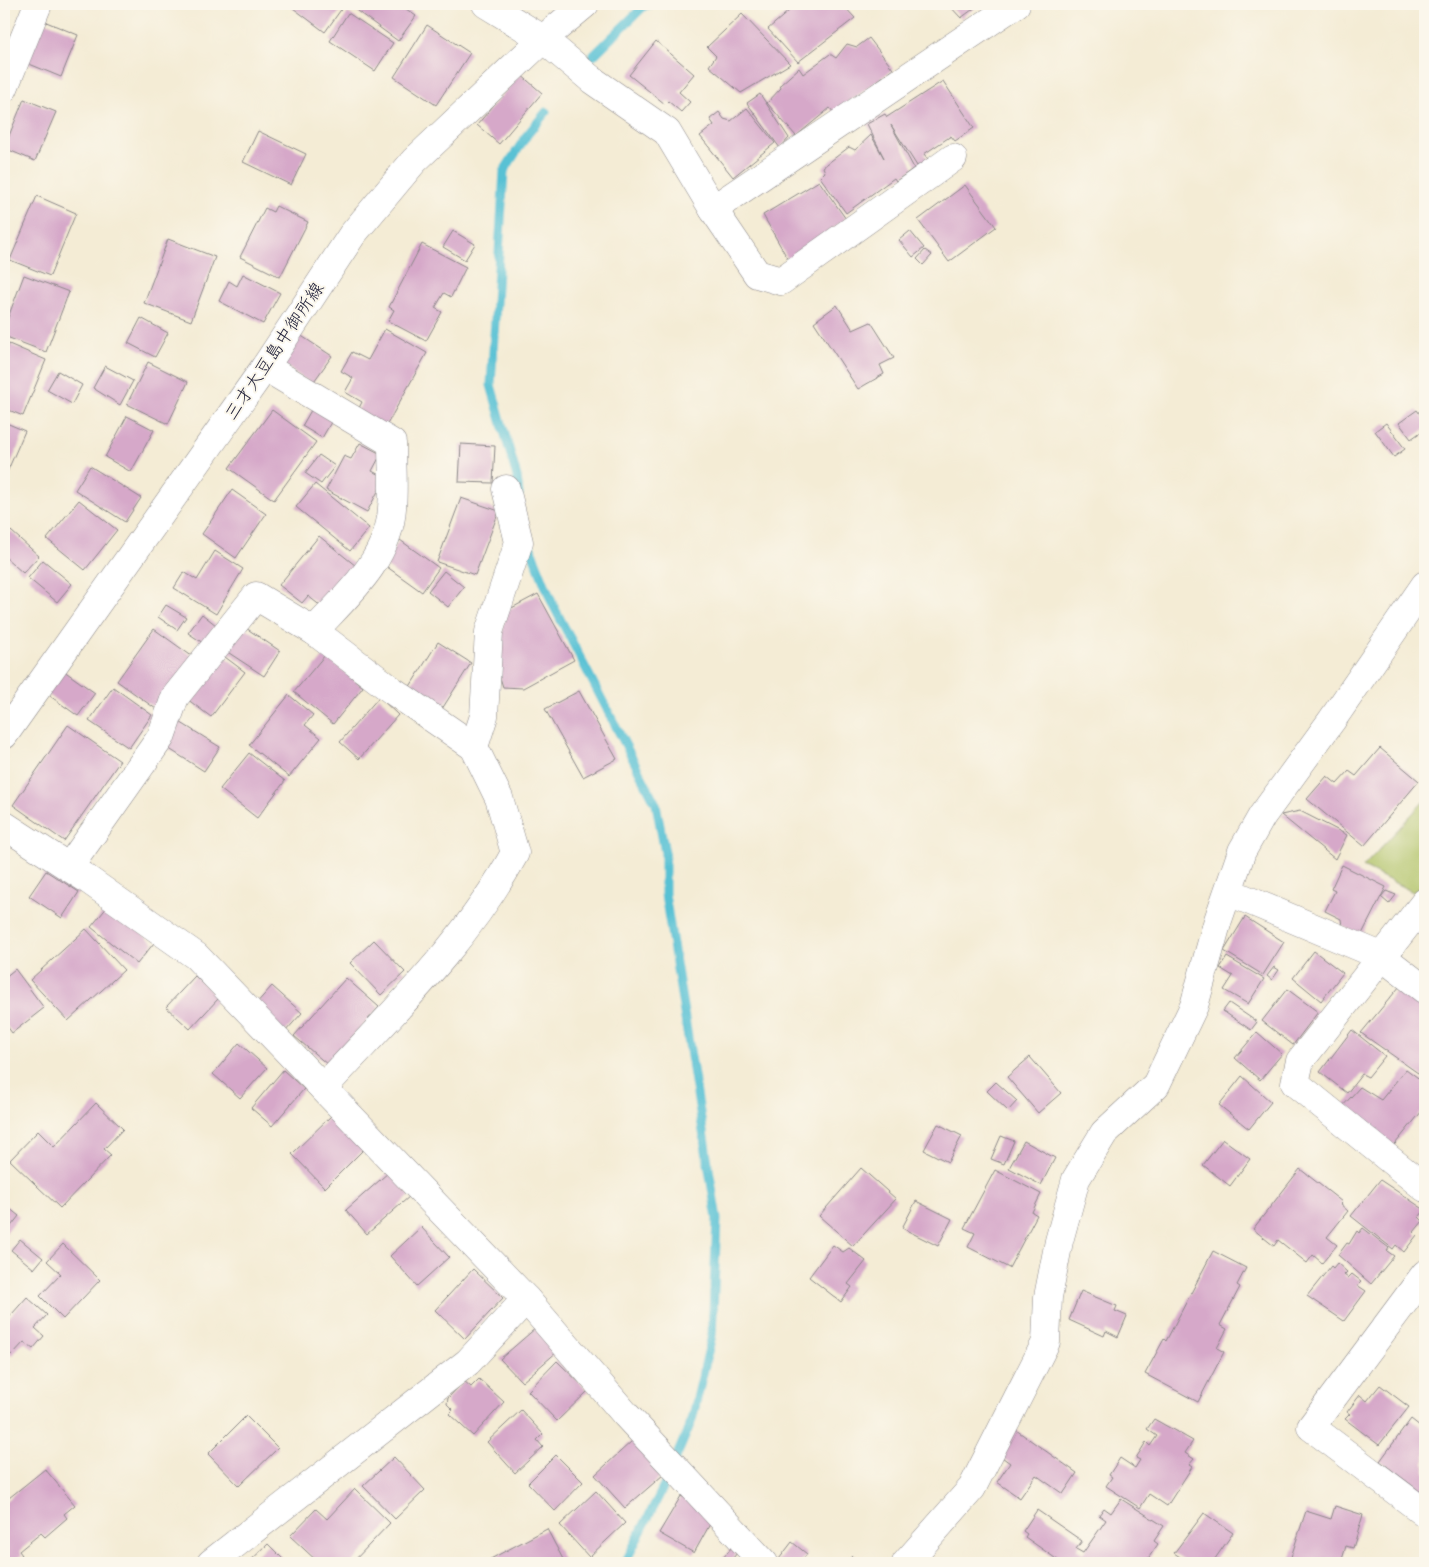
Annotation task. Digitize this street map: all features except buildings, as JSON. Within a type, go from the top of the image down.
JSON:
[{"type":"street","points":[[4,88],[38,4]]},
{"type":"street","points":[[486,4],[543,39],[592,80],[667,132],[713,209],[757,274],[781,281],[953,158]]},
{"type":"street","name":"三才大豆島中御所線","points":[[4,735],[265,366],[352,235],[414,161],[543,39],[584,4]]},
{"type":"street","points":[[713,209],[1016,4]]},
{"type":"street","points":[[265,366],[392,443],[392,510],[384,545],[371,568],[314,631]]},
{"type":"street","points":[[474,747],[484,716],[489,632],[519,542],[506,489]]},
{"type":"street","points":[[906,1563],[972,1488],[1046,1342],[1048,1297],[1059,1241],[1076,1179],[1104,1133],[1156,1085],[1194,1006],[1218,920],[1242,851],[1262,816],[1332,720],[1425,585]]},
{"type":"street","points":[[69,867],[161,737],[175,697],[256,596],[314,631],[393,692],[474,747],[498,798],[515,853],[495,889],[452,948],[323,1088]]},
{"type":"street","points":[[4,825],[69,867],[196,956],[526,1299],[673,1466],[764,1563]]},
{"type":"street","points":[[1229,892],[1380,956],[1425,990]]},
{"type":"street","points":[[1425,902],[1380,956],[1300,1061],[1295,1083],[1425,1188]]},
{"type":"street","points":[[1425,1274],[1311,1427],[1425,1513]]},
{"type":"street","points":[[211,1563],[468,1362],[526,1299]]},
{"type":"green space","points":[[1425,800],[1425,881],[1415,893],[1363,867]]},
{"type":"waterway","points":[[593,56],[644,6],[651,4]]},
{"type":"waterway","points":[[519,494],[517,477],[491,385],[504,171],[527,135],[546,112]]},
{"type":"waterway","points":[[527,539],[553,605],[656,804],[665,853],[665,894],[717,1219],[712,1335],[692,1420],[664,1486],[625,1563]]}]
